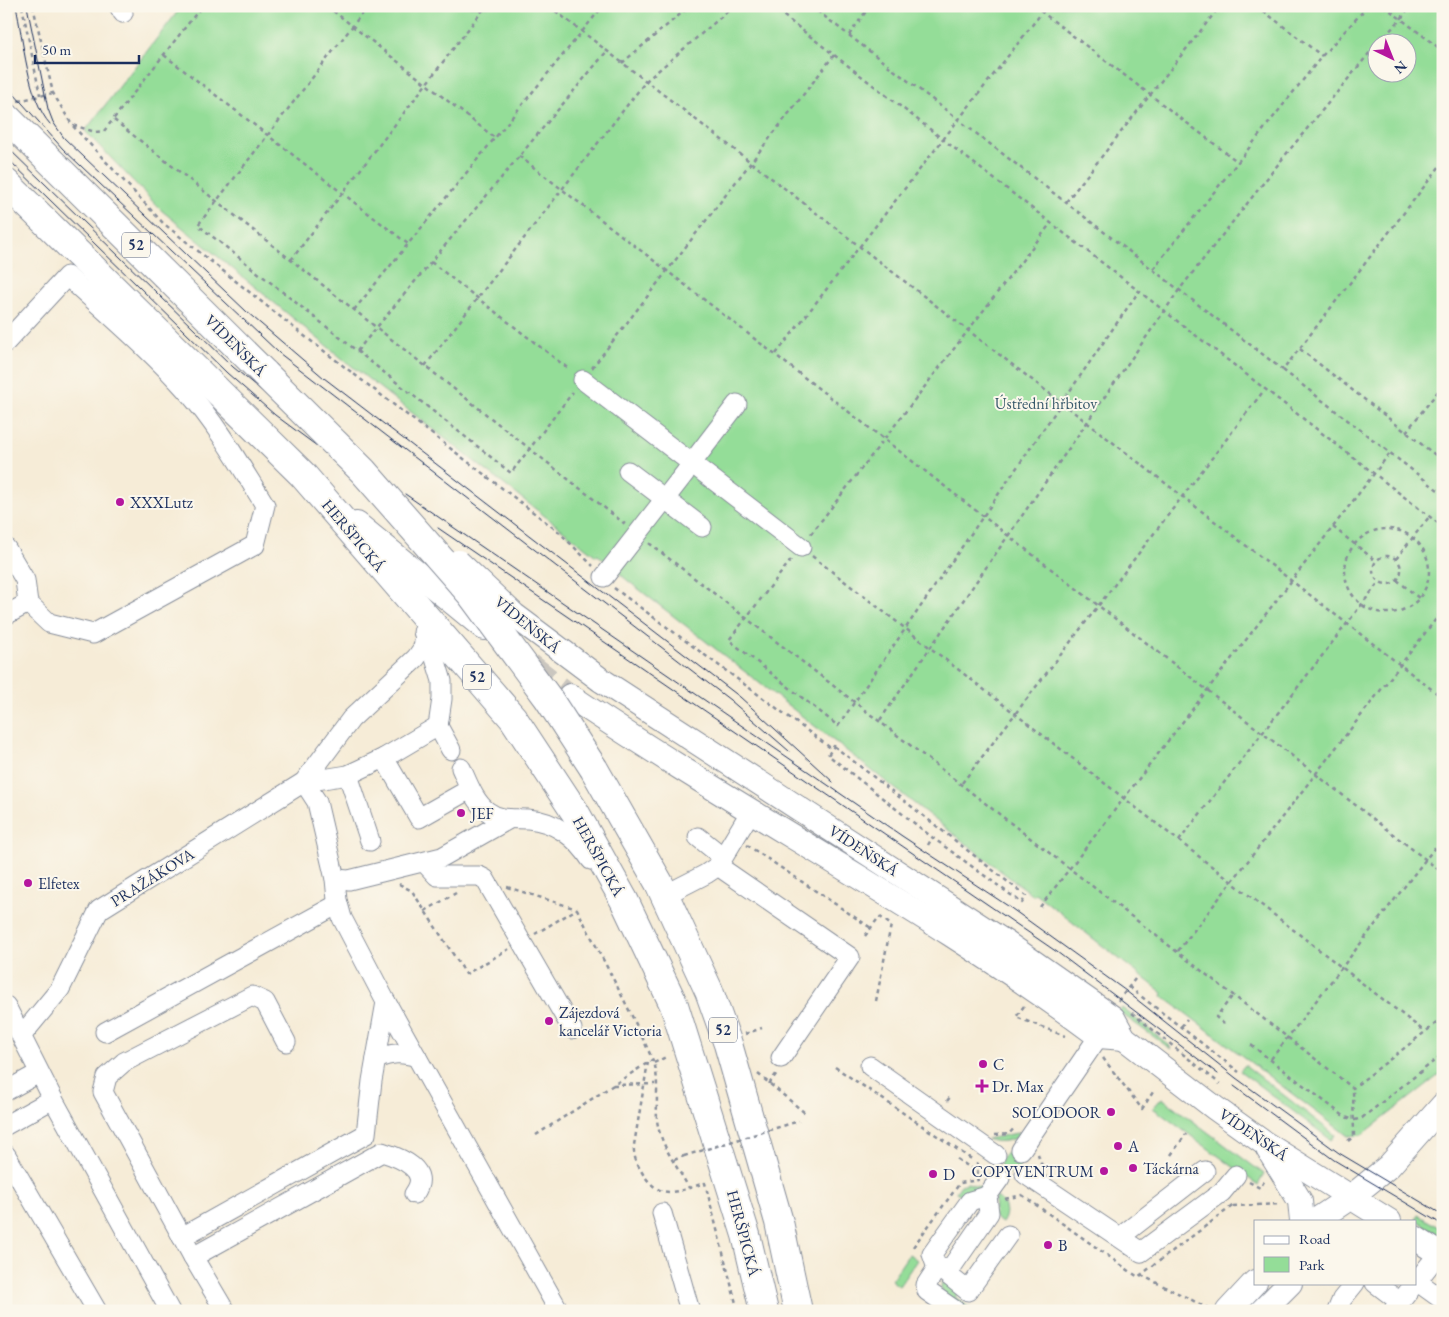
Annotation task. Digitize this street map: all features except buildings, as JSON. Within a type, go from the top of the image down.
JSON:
[{"type":"highway","name":"VÍDEŇSKÁ","points":[[10,110],[265,374],[363,472]]},
{"type":"highway","name":"VÍDEŇSKÁ","points":[[6,183],[302,474]]},
{"type":"highway","name":"52","points":[[363,472],[471,594],[548,698],[594,769],[665,895],[709,991],[728,1044],[779,1222],[798,1311]]},
{"type":"highway","name":"HERŠPICKÁ","points":[[302,474],[357,540],[513,718],[575,812],[624,900],[674,1005],[746,1235],[764,1311]]},
{"type":"main road","name":"VÍDEŇSKÁ","points":[[363,472],[402,504],[474,578],[514,615],[601,680],[1006,943],[1112,1018],[1124,1038],[1264,1143],[1387,1220]]},
{"type":"main road","name":"VÍDEŇSKÁ","points":[[302,474],[378,542],[484,628]]},
{"type":"main road","name":"VÍDEŇSKÁ","points":[[570,696],[651,752],[940,926],[1101,1047]]},
{"type":"main road","points":[[1101,1047],[1124,1038]]},
{"type":"main road","points":[[1316,1220],[1389,1166],[1440,1114]]},
{"type":"main road","points":[[1264,1143],[1300,1201],[1302,1220]]},
{"type":"main road","points":[[1344,1220],[1351,1196]]},
{"type":"main road","points":[[1416,1239],[1441,1254]]},
{"type":"main road","points":[[1218,1310],[1254,1283]]},
{"type":"main road","points":[[1262,1311],[1289,1284]]},
{"type":"street","points":[[6,201],[15,209],[48,224]]},
{"type":"street","points":[[6,342],[66,276],[149,351],[188,393],[209,419],[266,505],[255,545],[93,634],[48,623],[28,603],[25,580],[6,548]]},
{"type":"street","points":[[583,380],[688,468],[801,547]]},
{"type":"street","points":[[604,577],[738,404]]},
{"type":"street","points":[[628,471],[702,527]]},
{"type":"street","points":[[357,540],[374,575],[425,635],[442,681],[442,699],[438,726],[451,750]]},
{"type":"street","points":[[6,615],[28,603]]},
{"type":"street","points":[[304,782],[351,719],[416,658],[423,648],[425,635]]},
{"type":"street","points":[[304,782],[348,775],[384,758],[438,726]]},
{"type":"street","points":[[384,758],[418,818],[470,789]]},
{"type":"street","points":[[461,768],[470,789],[488,812],[509,819],[538,820],[566,834],[581,846],[600,876],[624,900]]},
{"type":"street","points":[[348,775],[370,841]]},
{"type":"street","points":[[304,782],[317,802],[342,918],[386,1002],[559,1311]]},
{"type":"street","name":"PRAŽÁKOVA","points":[[22,1035],[60,989],[99,910],[304,782]]},
{"type":"street","points":[[665,895],[701,877],[721,861],[751,811]]},
{"type":"street","points":[[335,879],[349,880],[425,863],[457,850],[509,819]]},
{"type":"street","points":[[698,837],[721,861],[850,957],[781,1058]]},
{"type":"street","points":[[425,863],[437,876],[479,876],[485,879],[512,946],[572,1029]]},
{"type":"street","points":[[105,1032],[338,904]]},
{"type":"street","points":[[225,1311],[193,1257],[103,1092],[107,1077],[124,1062],[252,996],[265,1002],[286,1042]]},
{"type":"street","points":[[386,1002],[366,1134],[372,1145],[382,1152],[403,1159],[413,1166],[420,1175],[420,1183],[414,1194]]},
{"type":"street","points":[[6,1006],[22,1035],[39,1073],[170,1311]]},
{"type":"street","points":[[1021,1150],[1101,1047]]},
{"type":"street","points":[[376,1060],[390,1053],[404,1053],[417,1057]]},
{"type":"street","points":[[870,1066],[905,1081],[996,1154]]},
{"type":"street","points":[[6,1091],[39,1073]]},
{"type":"street","points":[[6,1125],[53,1099]]},
{"type":"street","points":[[182,1237],[366,1134]]},
{"type":"street","points":[[1005,1148],[1021,1150],[1028,1164],[1025,1174],[1011,1182],[1000,1178],[993,1164],[996,1154],[1005,1148]]},
{"type":"street","points":[[193,1257],[382,1152]]},
{"type":"street","points":[[6,1156],[97,1311]]},
{"type":"street","points":[[1025,1174],[1123,1235],[1141,1252],[1222,1192],[1222,1177],[1123,1235]]},
{"type":"street","points":[[956,1311],[927,1291],[926,1285],[940,1270],[953,1265],[989,1213],[982,1188],[1000,1178]]},
{"type":"street","points":[[662,1213],[690,1311]]},
{"type":"street","points":[[940,1270],[968,1290],[1008,1235]]},
{"type":"street","points":[[1440,1298],[1416,1281],[1441,1254]]},
{"type":"street","points":[[1338,1311],[1342,1299],[1354,1284]]},
{"type":"street","points":[[1376,1284],[1396,1306],[1414,1284]]},
{"type":"path","points":[[22,6],[40,96]]},
{"type":"path","points":[[34,6],[53,94],[72,125],[163,223],[298,331],[559,532],[616,590],[712,658],[832,749]]},
{"type":"path","points":[[72,125],[95,132],[104,130],[114,120],[202,6]]},
{"type":"path","points":[[327,6],[495,138]]},
{"type":"path","points":[[368,6],[198,224],[511,473],[834,55]]},
{"type":"path","points":[[291,260],[486,6]]},
{"type":"path","points":[[550,6],[1443,698]]},
{"type":"path","points":[[354,310],[603,6]]},
{"type":"path","points":[[622,63],[690,6]]},
{"type":"path","points":[[425,366],[646,81],[734,6]]},
{"type":"path","points":[[772,6],[1443,527]]},
{"type":"path","points":[[811,6],[1443,494]]},
{"type":"path","points":[[849,35],[870,6]]},
{"type":"path","points":[[1034,6],[1238,162]]},
{"type":"path","points":[[776,354],[1047,6]]},
{"type":"path","points":[[1066,202],[1220,6]]},
{"type":"path","points":[[1257,6],[1322,56]]},
{"type":"path","points":[[1153,269],[1322,56],[1368,6]]},
{"type":"path","points":[[1384,6],[1443,51]]},
{"type":"path","points":[[1389,32],[1410,6]]},
{"type":"path","points":[[357,351],[607,51]]},
{"type":"path","points":[[164,55],[408,244]]},
{"type":"path","points":[[880,720],[1179,290],[1293,145],[1366,58]]},
{"type":"path","points":[[10,110],[40,96],[53,94]]},
{"type":"path","points":[[114,120],[638,534],[962,783],[1353,1088],[1354,1136],[1348,1141]]},
{"type":"path","points":[[520,156],[1443,873]]},
{"type":"path","points":[[1283,370],[1443,162]]},
{"type":"path","points":[[1051,223],[729,640],[838,726],[1139,291]]},
{"type":"path","points":[[431,262],[583,380]]},
{"type":"path","points":[[1300,349],[1443,460]]},
{"type":"path","points":[[1406,432],[1443,385]]},
{"type":"path","points":[[962,783],[1264,389]]},
{"type":"path","points":[[1040,907],[1390,453]]},
{"type":"path","points":[[1396,559],[1430,516]]},
{"type":"path","points":[[1333,527],[1376,561]]},
{"type":"path","points":[[1386,529],[1400,530],[1413,537],[1428,559],[1429,573],[1426,586],[1419,598],[1408,608],[1395,612],[1380,613],[1362,605],[1348,588],[1344,574],[1345,561],[1355,544],[1372,531],[1386,529]]},
{"type":"path","points":[[801,547],[1425,1032]]},
{"type":"path","points":[[1387,556],[1396,559],[1401,568],[1397,580],[1388,584],[1380,582],[1373,571],[1376,561],[1387,556]]},
{"type":"path","points":[[1397,580],[1419,598]]},
{"type":"path","points":[[1179,841],[1380,582]]},
{"type":"path","points":[[1178,951],[1443,610]]},
{"type":"path","points":[[834,746],[1026,896],[1022,903],[933,838],[828,754],[832,749],[834,746]]},
{"type":"path","points":[[1270,1060],[1443,837]]},
{"type":"path","points":[[735,838],[871,928]]},
{"type":"path","points":[[928,845],[933,838]]},
{"type":"path","points":[[395,882],[412,891],[466,974],[577,909]]},
{"type":"path","points":[[500,884],[577,909],[653,1062],[661,1137],[668,1153],[674,1160],[689,1188]]},
{"type":"path","points":[[425,911],[458,892]]},
{"type":"path","points":[[865,936],[880,916],[891,925],[876,1001]]},
{"type":"path","points":[[1116,1004],[1135,979]]},
{"type":"path","points":[[1129,987],[1239,1072]]},
{"type":"path","points":[[1224,1024],[1216,1018],[1234,994]]},
{"type":"path","points":[[1026,1002],[1016,1017],[1071,1038]]},
{"type":"path","points":[[1353,1088],[1443,1018]]},
{"type":"path","points":[[1181,1028],[1187,1019]]},
{"type":"path","points":[[740,1035],[762,1028]]},
{"type":"path","points":[[1251,1044],[1345,1117],[1355,1120],[1362,1118],[1443,1054]]},
{"type":"path","points":[[1101,1047],[1142,1109],[1155,1089]]},
{"type":"path","points":[[536,1135],[648,1062],[674,1054]]},
{"type":"path","points":[[648,1062],[634,1145],[636,1163],[651,1185],[659,1191],[673,1192],[705,1183],[738,1311]]},
{"type":"path","points":[[835,1068],[977,1163]]},
{"type":"path","points":[[757,1073],[805,1113]]},
{"type":"path","points":[[612,1085],[656,1084]]},
{"type":"path","points":[[674,1160],[799,1121]]},
{"type":"path","points":[[1171,1155],[1186,1134]]},
{"type":"path","points":[[957,1159],[977,1172]]},
{"type":"path","points":[[1254,1184],[1260,1188],[1268,1175]]},
{"type":"path","points":[[913,1247],[960,1183],[982,1188]]},
{"type":"path","points":[[1022,1195],[1140,1276],[1218,1310]]},
{"type":"path","points":[[1233,1206],[1285,1204]]},
{"type":"green space","name":"Ústřední hřbitov","points":[[182,6],[1443,6],[1443,1072],[1362,1135],[1348,1136],[1162,996],[1163,993],[1035,893],[1033,895],[1019,885],[627,580],[598,555],[596,556],[344,360],[161,210],[85,131]]},
{"type":"green space","points":[[1122,1008],[1169,1045],[1171,1049],[1119,1012]]},
{"type":"green space","points":[[1245,1065],[1335,1135],[1331,1140],[1240,1071]]},
{"type":"green space","points":[[1162,1098],[1264,1174],[1258,1185],[1153,1108]]},
{"type":"green space","points":[[1017,1133],[1021,1134],[1005,1141],[991,1141],[987,1139]]},
{"type":"green space","points":[[1006,1153],[1014,1153],[1020,1159],[1020,1167],[1014,1173],[1006,1173],[1000,1167],[1000,1159]]},
{"type":"green space","points":[[968,1183],[983,1188],[964,1197],[956,1192],[961,1185]]},
{"type":"green space","points":[[995,1196],[1002,1201],[1005,1208],[1006,1212],[1002,1223],[994,1217]]},
{"type":"green space","points":[[1418,1215],[1443,1230],[1443,1237],[1416,1220]]},
{"type":"green space","points":[[909,1254],[917,1260],[899,1286],[891,1280]]},
{"type":"green space","points":[[942,1282],[960,1290],[955,1297],[974,1311],[969,1311],[943,1293],[941,1288]]},
{"type":"tunnel","points":[[530,665],[570,696]]},
{"type":"tram line","points":[[16,6],[31,85],[36,100],[50,124]]},
{"type":"tram line","points":[[27,6],[48,109],[53,122],[64,138],[247,312],[324,378],[740,697],[833,782]]},
{"type":"tram line","points":[[6,85],[63,149],[279,353],[730,700],[789,751]]},
{"type":"tram line","points":[[6,146],[233,367],[280,406]]},
{"type":"tram line","points":[[6,157],[227,373],[275,415],[325,452]]},
{"type":"tram line","points":[[405,494],[902,836],[1008,906],[1126,991],[1236,1078],[1339,1153],[1443,1215]]},
{"type":"tram line","points":[[438,528],[1057,952],[1218,1074]]},
{"type":"tram line","points":[[1234,1086],[1334,1160],[1443,1225]]},
{"type":"place","name":"XXXLutz","points":[[120,502]]},
{"type":"place","name":"JEF","points":[[461,813]]},
{"type":"place","name":"Elfetex","points":[[28,883]]},
{"type":"place","name":"Zájezdová kancelář Victoria","points":[[549,1021]]},
{"type":"place","name":"C","points":[[983,1064]]},
{"type":"place","name":"Dr. Max","points":[[982,1086]]},
{"type":"place","name":"SOLODOOR","points":[[1111,1112]]},
{"type":"place","name":"A","points":[[1118,1146]]},
{"type":"place","name":"Táckárna","points":[[1133,1168]]},
{"type":"place","name":"COPYVENTRUM","points":[[1104,1171]]},
{"type":"place","name":"D","points":[[933,1174]]},
{"type":"place","name":"B","points":[[1048,1245]]}]
